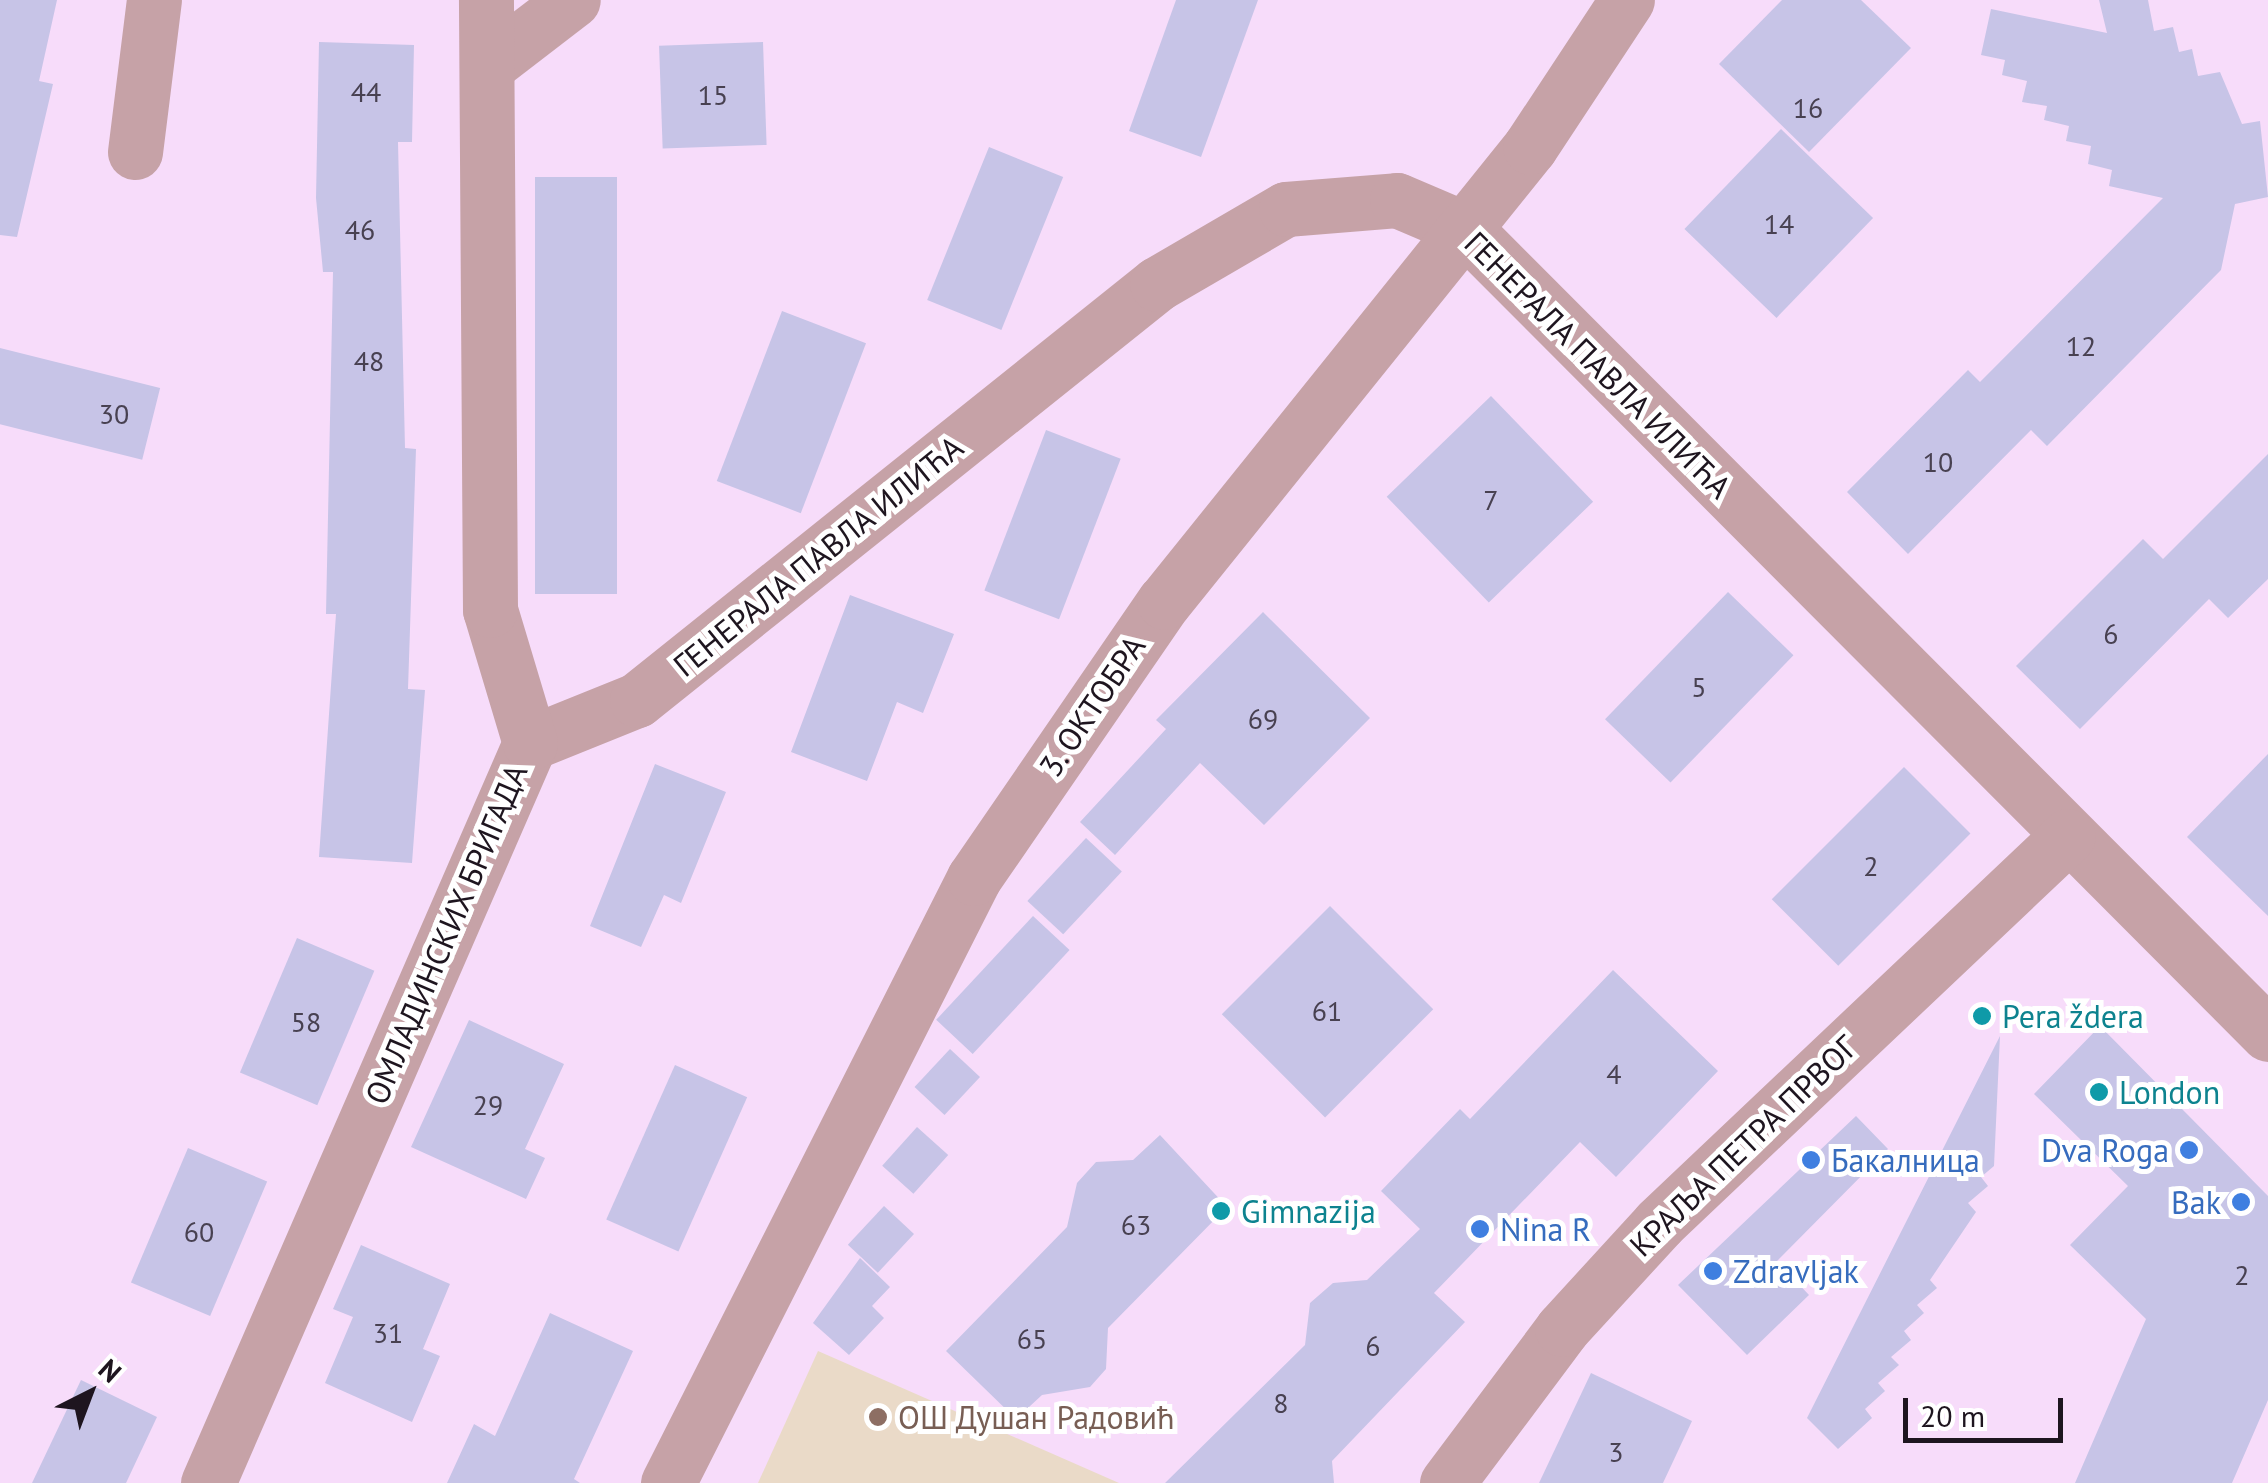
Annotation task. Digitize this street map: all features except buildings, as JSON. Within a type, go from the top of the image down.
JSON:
[{"type":"street","points":[[135,152],[154,0]]},
{"type":"street","name":"ОМЛАДИНСКИХ БРИГАДА","points":[[208,1483],[530,742],[490,610],[486,0]]},
{"type":"street","points":[[488,66],[573,0]]},
{"type":"street","name":"3. ОКТОБРА","points":[[668,1483],[974,878],[1164,602],[1465,230],[1627,0]]},
{"type":"street","name":"ГЕНЕРАЛА ПАВЛА ИЛИЋА","points":[[530,742],[636,700],[1156,284],[1286,209],[1398,200],[1465,230],[2268,1034]]},
{"type":"street","name":"КРАЉА ПЕТРА ПРВОГ","points":[[1447,1483],[1562,1329],[1659,1223],[2068,836]]},
{"type":"shaded area","name":"ОШ Душан Радовић","points":[[818,1351],[1119,1483],[758,1483]]},
{"type":"place","name":"Pera ždera","points":[[1982,1016]]},
{"type":"place","name":"London","points":[[2099,1092]]},
{"type":"place","name":"Dva Roga","points":[[2189,1150]]},
{"type":"place","name":"Бакалница","points":[[1811,1160]]},
{"type":"place","name":"Bak","points":[[2241,1202]]},
{"type":"place","name":"Gimnazija","points":[[1221,1211]]},
{"type":"place","name":"Nina R","points":[[1480,1229]]},
{"type":"place","name":"Zdravljak","points":[[1713,1271]]},
{"type":"place","name":"ОШ Душан Радовић","points":[[878,1417]]}]
